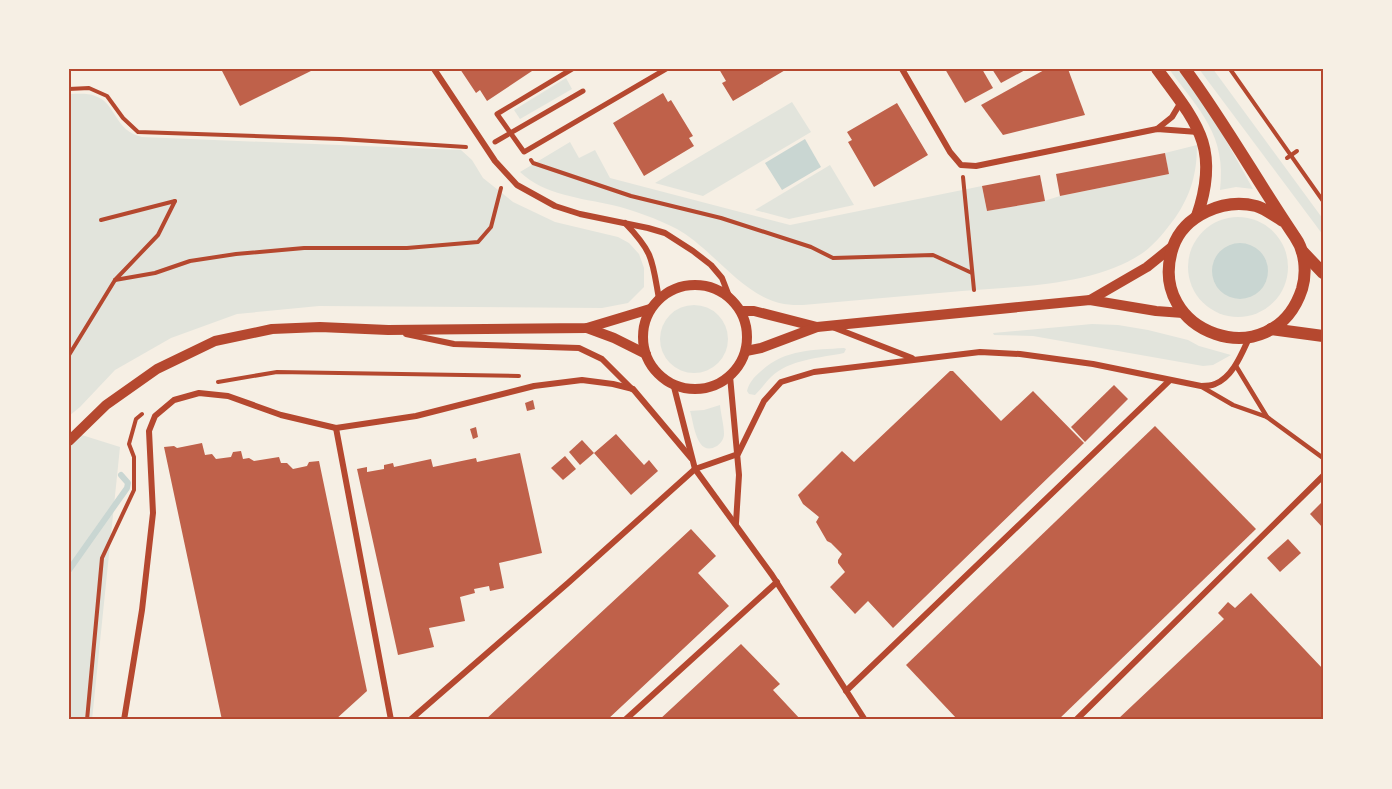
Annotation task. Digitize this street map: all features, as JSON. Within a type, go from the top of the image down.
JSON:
[{"type":"main road","points":[[1157,69],[1200,132],[1206,152],[1207,172],[1204,197],[1197,216]]},
{"type":"main road","points":[[1185,69],[1234,139],[1283,221],[1296,238],[1301,250],[1305,273],[1298,300],[1290,313],[1271,329],[1250,337],[1236,339],[1221,337],[1203,330],[1183,313],[1173,296],[1168,270],[1173,246],[1180,233],[1197,216],[1217,207],[1238,203],[1266,210],[1283,221]]},
{"type":"main road","points":[[1301,250],[1323,273]]},
{"type":"main road","points":[[1271,329],[1323,336]]},
{"type":"street","points":[[434,69],[495,161],[517,185],[555,206],[586,216],[665,233],[693,250],[722,278],[729,296],[741,312],[747,330],[746,351],[736,371],[713,387],[700,389],[683,388],[662,378],[648,362],[642,334],[650,309],[666,293],[690,285],[712,287],[729,296]]},
{"type":"street","points":[[572,69],[497,114],[524,152],[666,69]]},
{"type":"street","points":[[902,69],[950,152],[961,165],[976,166],[1157,129],[1200,132]]},
{"type":"street","points":[[495,142],[583,91]]},
{"type":"street","points":[[1157,129],[1172,117],[1181,102]]},
{"type":"street","points":[[624,223],[643,242],[653,260],[659,299]]},
{"type":"street","points":[[1090,300],[1147,267],[1173,246]]},
{"type":"street","points":[[746,351],[829,325],[1090,300],[1183,313]]},
{"type":"street","points":[[69,441],[106,405],[157,369],[215,340],[272,329],[320,327],[388,330],[587,328],[650,309]]},
{"type":"street","points":[[741,312],[754,311],[817,327]]},
{"type":"street","points":[[829,325],[913,359]]},
{"type":"street","points":[[587,328],[646,354]]},
{"type":"street","points":[[388,330],[454,344],[579,348],[602,358],[633,389],[691,458]]},
{"type":"street","points":[[410,720],[695,469],[738,454],[764,401],[781,382],[814,372],[980,352],[1020,354],[1093,364],[1201,386],[1216,384],[1236,366],[1250,337]]},
{"type":"street","points":[[730,376],[739,475],[736,523]]},
{"type":"street","points":[[124,720],[142,610],[153,513],[149,431],[155,416],[174,400],[200,393],[228,396],[281,415],[336,428],[416,416],[543,384],[582,380],[633,389]]},
{"type":"street","points":[[846,691],[1169,381]]},
{"type":"street","points":[[673,383],[695,469],[777,582],[865,720]]},
{"type":"street","points":[[336,428],[392,720]]},
{"type":"street","points":[[1076,720],[1323,476]]},
{"type":"street","points":[[625,720],[777,582]]},
{"type":"lane","points":[[1236,366],[1267,417]]},
{"type":"lane","points":[[1201,386],[1233,405],[1267,417],[1323,458]]},
{"type":"path","points":[[1230,69],[1289,157],[1323,201]]},
{"type":"path","points":[[69,89],[88,88],[107,96],[123,118],[138,132],[340,139],[466,147]]},
{"type":"path","points":[[537,144],[538,150],[529,156],[533,163],[631,196],[721,218],[811,247],[833,258],[933,255],[972,273]]},
{"type":"path","points":[[1289,157],[1297,151]]},
{"type":"path","points":[[961,165],[974,290]]},
{"type":"path","points":[[115,280],[155,273],[190,261],[236,254],[304,248],[407,248],[478,242],[491,227],[501,188]]},
{"type":"path","points":[[69,355],[115,280],[158,235],[176,201],[101,220]]},
{"type":"path","points":[[207,383],[277,372],[520,376]]},
{"type":"path","points":[[87,720],[102,558],[134,490],[134,457],[129,444],[136,419],[145,411]]},
{"type":"shaded area","points":[[1169,69],[1178,69],[1213,117],[1253,189],[1236,187],[1220,190],[1221,171],[1215,138],[1200,111]]},
{"type":"shaded area","points":[[1199,69],[1213,69],[1323,219],[1323,235]]},
{"type":"shaded area","points":[[566,78],[572,89],[520,119],[514,110]]},
{"type":"shaded area","points":[[89,94],[102,99],[126,129],[142,137],[461,150],[472,160],[483,178],[513,202],[555,222],[618,237],[629,243],[639,254],[644,268],[644,287],[628,303],[602,308],[319,306],[237,314],[171,338],[115,370],[69,416],[69,95]]},
{"type":"shaded area","points":[[792,102],[811,132],[703,196],[655,183]]},
{"type":"shaded area","points":[[805,139],[821,167],[782,190],[765,163]]},
{"type":"shaded area","points":[[570,142],[579,158],[595,150],[610,178],[790,225],[982,186],[987,211],[1044,201],[1169,174],[1165,153],[1197,145],[1192,183],[1181,209],[1168,227],[1144,252],[1103,272],[1081,278],[1008,288],[801,305],[769,300],[755,292],[703,248],[669,225],[629,209],[551,191],[520,172]]},
{"type":"shaded area","points":[[830,165],[854,205],[789,219],[755,210]]},
{"type":"shaded area","points":[[1238,217],[1257,221],[1274,231],[1284,248],[1288,267],[1284,286],[1274,303],[1257,313],[1238,317],[1219,313],[1202,303],[1192,286],[1188,267],[1192,248],[1202,231],[1219,221]]},
{"type":"shaded area","points":[[1234,243],[1246,243],[1256,247],[1264,255],[1268,271],[1264,287],[1256,295],[1246,299],[1234,299],[1224,295],[1216,287],[1212,277],[1212,265],[1216,255],[1224,247]]},
{"type":"shaded area","points":[[701,305],[713,311],[722,320],[728,332],[726,352],[718,363],[701,373],[687,373],[670,363],[662,352],[660,332],[670,315],[681,307]]},
{"type":"shaded area","points":[[1092,324],[1148,330],[1188,340],[1199,346],[1231,355],[1213,365],[1203,366],[1033,336],[994,335],[993,333]]},
{"type":"shaded area","points":[[846,349],[844,353],[787,366],[771,377],[755,395],[747,391],[756,376],[769,364],[779,359],[799,352]]},
{"type":"shaded area","points":[[720,405],[724,427],[723,438],[717,446],[704,447],[697,437],[690,411]]},
{"type":"shaded area","points":[[69,431],[120,447],[92,720],[69,720]]},
{"type":"building","points":[[221,69],[315,69],[240,106]]},
{"type":"building","points":[[460,69],[535,69],[487,101],[480,90],[476,93]]},
{"type":"building","points":[[719,69],[787,69],[733,101],[722,83],[726,81]]},
{"type":"building","points":[[945,69],[982,69],[993,88],[965,103]]},
{"type":"building","points":[[992,69],[1027,69],[1001,83]]},
{"type":"building","points":[[1046,69],[1068,69],[1085,115],[1003,135],[981,105]]},
{"type":"building","points":[[663,93],[668,102],[671,100],[693,136],[689,138],[694,146],[644,176],[613,123]]},
{"type":"building","points":[[897,103],[928,155],[874,187],[848,142],[852,140],[847,132]]},
{"type":"building","points":[[1165,153],[1169,174],[1060,196],[1056,174]]},
{"type":"building","points":[[1040,175],[1045,201],[987,211],[982,186]]},
{"type":"building","points":[[950,371],[953,371],[1001,421],[1033,391],[1084,443],[893,628],[868,601],[855,614],[830,587],[845,572],[838,563],[842,554],[827,541],[816,522],[819,517],[803,504],[798,495],[842,451],[854,462]]},
{"type":"building","points":[[1114,385],[1128,399],[1085,442],[1071,427]]},
{"type":"building","points":[[533,400],[535,409],[527,411],[525,403]]},
{"type":"building","points":[[1155,426],[1256,529],[1058,720],[958,720],[906,665]]},
{"type":"building","points":[[476,427],[478,437],[473,439],[470,429]]},
{"type":"building","points":[[616,434],[644,465],[649,460],[658,471],[631,495],[594,453]]},
{"type":"building","points":[[582,440],[594,453],[580,465],[569,452]]},
{"type":"building","points":[[202,443],[205,455],[212,454],[216,459],[231,457],[233,452],[241,451],[243,459],[249,458],[254,461],[279,457],[281,463],[287,463],[293,469],[307,466],[309,462],[319,461],[367,691],[335,720],[222,720],[164,447],[177,448]]},
{"type":"building","points":[[520,453],[542,553],[499,563],[504,588],[490,591],[489,586],[474,589],[475,593],[460,597],[465,621],[429,628],[434,647],[398,655],[357,469],[367,467],[367,472],[384,469],[384,465],[393,463],[394,467],[431,459],[433,467],[476,458],[477,462]]},
{"type":"building","points":[[565,456],[576,469],[563,480],[551,468]]},
{"type":"building","points":[[1323,501],[1323,528],[1310,514]]},
{"type":"building","points":[[691,529],[716,556],[698,573],[729,606],[607,720],[485,720]]},
{"type":"building","points":[[1288,539],[1301,553],[1280,572],[1267,558]]},
{"type":"building","points":[[1251,593],[1323,669],[1323,720],[1117,720],[1224,619],[1218,613],[1228,602],[1235,608]]},
{"type":"building","points":[[741,644],[780,684],[773,690],[801,720],[659,720]]},
{"type":"waterway","points":[[69,570],[127,488],[128,483],[121,475]]}]
